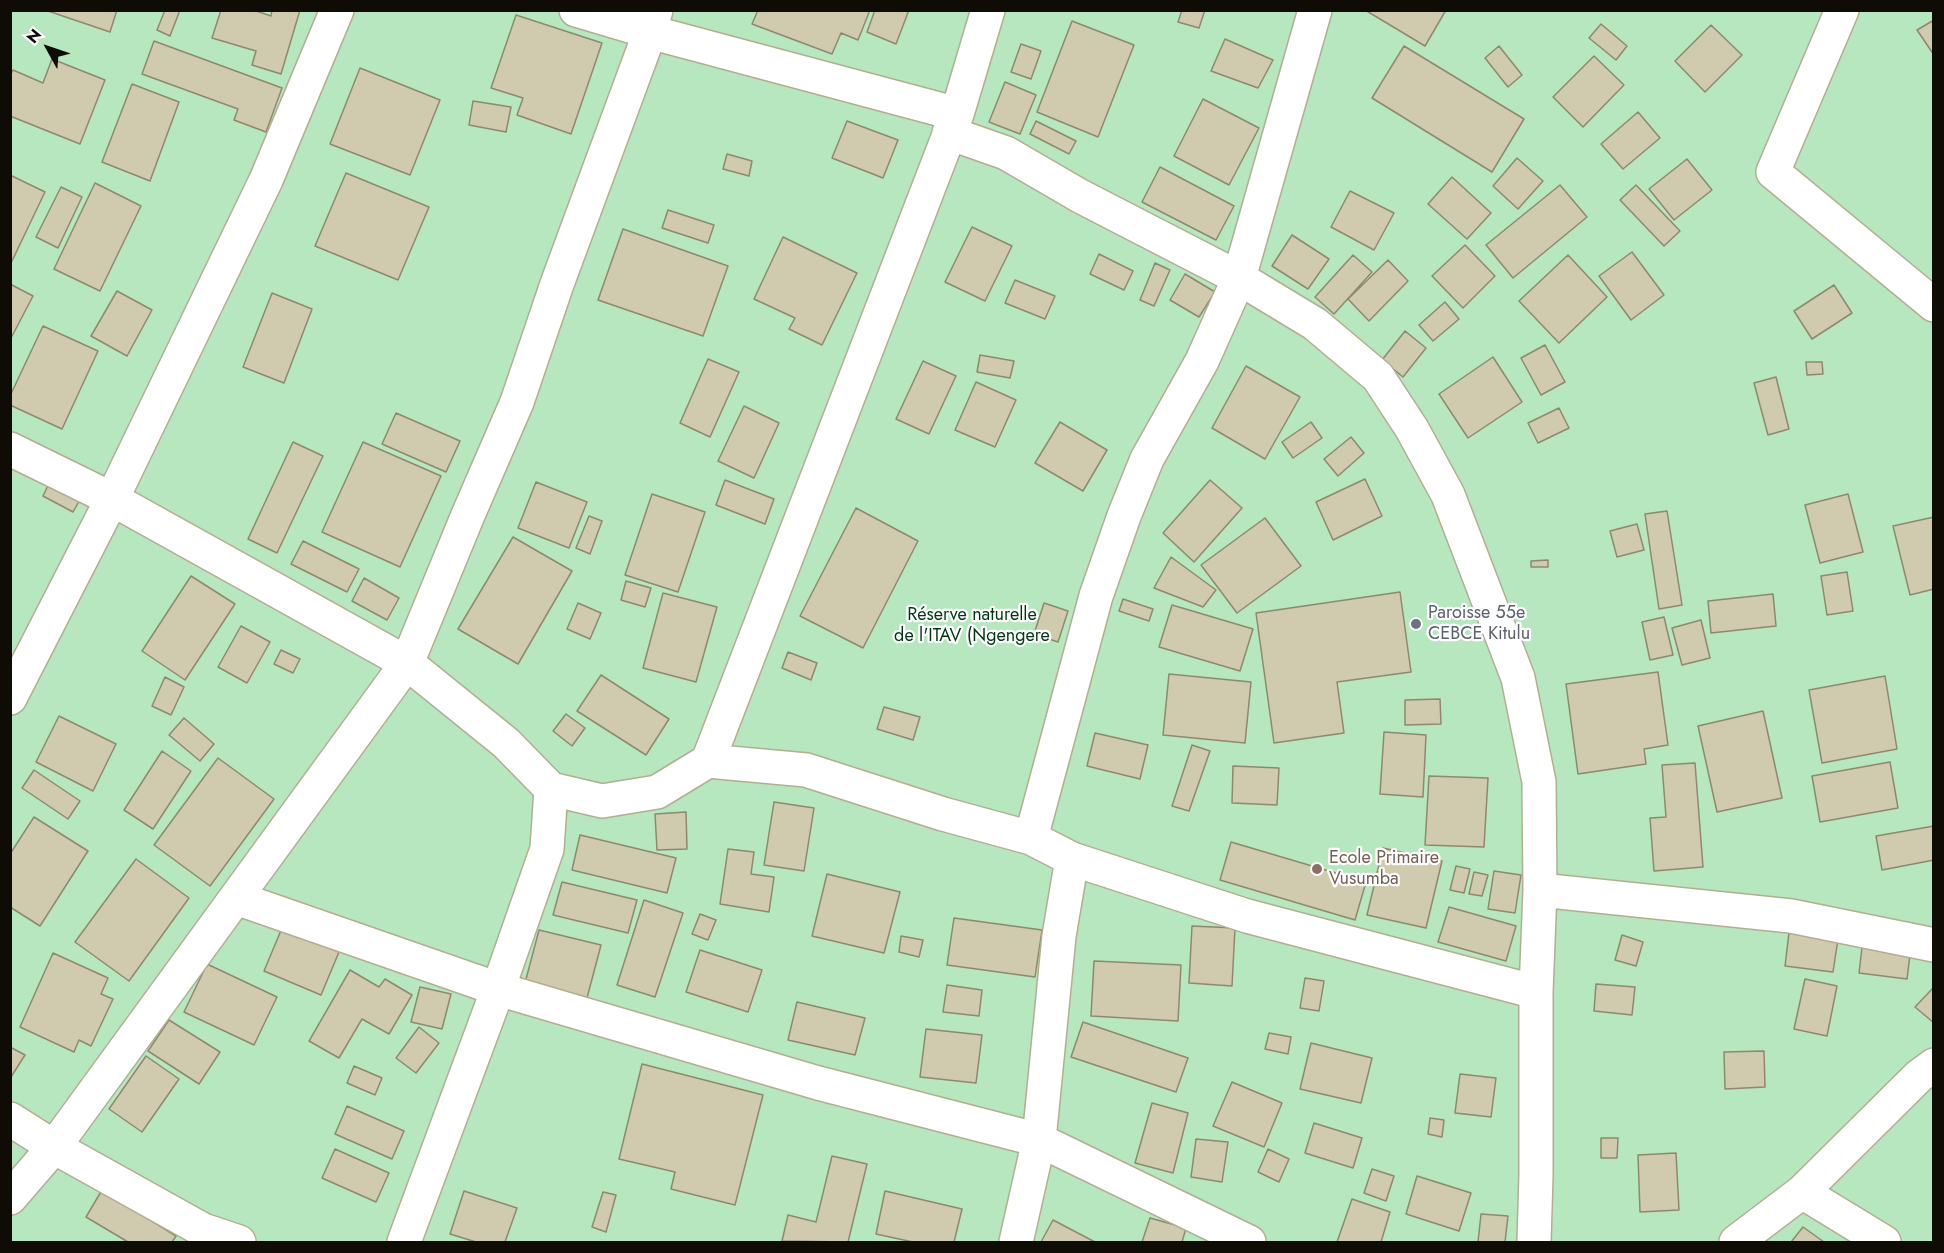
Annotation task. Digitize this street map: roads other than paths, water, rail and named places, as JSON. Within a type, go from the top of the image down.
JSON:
[{"type":"street","points":[[10,698],[112,499],[266,180],[337,10]]},
{"type":"street","points":[[576,10],[653,21],[953,123],[1080,196],[1239,278],[1315,324],[1378,377],[1412,429],[1448,495],[1518,678],[1539,782],[1540,890],[1536,992],[1534,1242]]},
{"type":"street","points":[[708,761],[953,123],[988,10]]},
{"type":"street","points":[[1031,838],[1096,596],[1147,459],[1202,361],[1239,278],[1315,10]]},
{"type":"street","points":[[1842,10],[1773,172],[1934,304]]},
{"type":"street","points":[[10,1198],[54,1147],[407,663],[517,402],[557,284],[653,21]]},
{"type":"street","points":[[10,449],[112,499],[407,663],[506,743],[551,789],[602,801],[657,792],[708,761],[806,770],[943,814],[1031,838],[1072,860],[1247,916],[1536,992]]},
{"type":"street","points":[[404,1242],[498,989],[547,849],[551,789]]},
{"type":"street","points":[[1016,1242],[1039,1140],[1059,936],[1072,860]]},
{"type":"street","points":[[1540,890],[1791,916],[1934,945]]},
{"type":"street","points":[[236,898],[498,989],[818,1083],[1039,1140],[1249,1242]]},
{"type":"street","points":[[1736,1242],[1802,1192],[1919,1076],[1934,1065]]},
{"type":"street","points":[[10,1119],[54,1147],[203,1230],[239,1242]]},
{"type":"street","points":[[1802,1192],[1884,1242]]},
{"type":"place","name":"Paroisse 55e CEBCE Kitulu","points":[[1416,624]]},
{"type":"place","name":"Ecole Primaire Vusumba","points":[[1317,869]]},
{"type":"park label","name":"Réserve naturelle de l'ITAV (Ngengere","points":[[972,626]]}]
